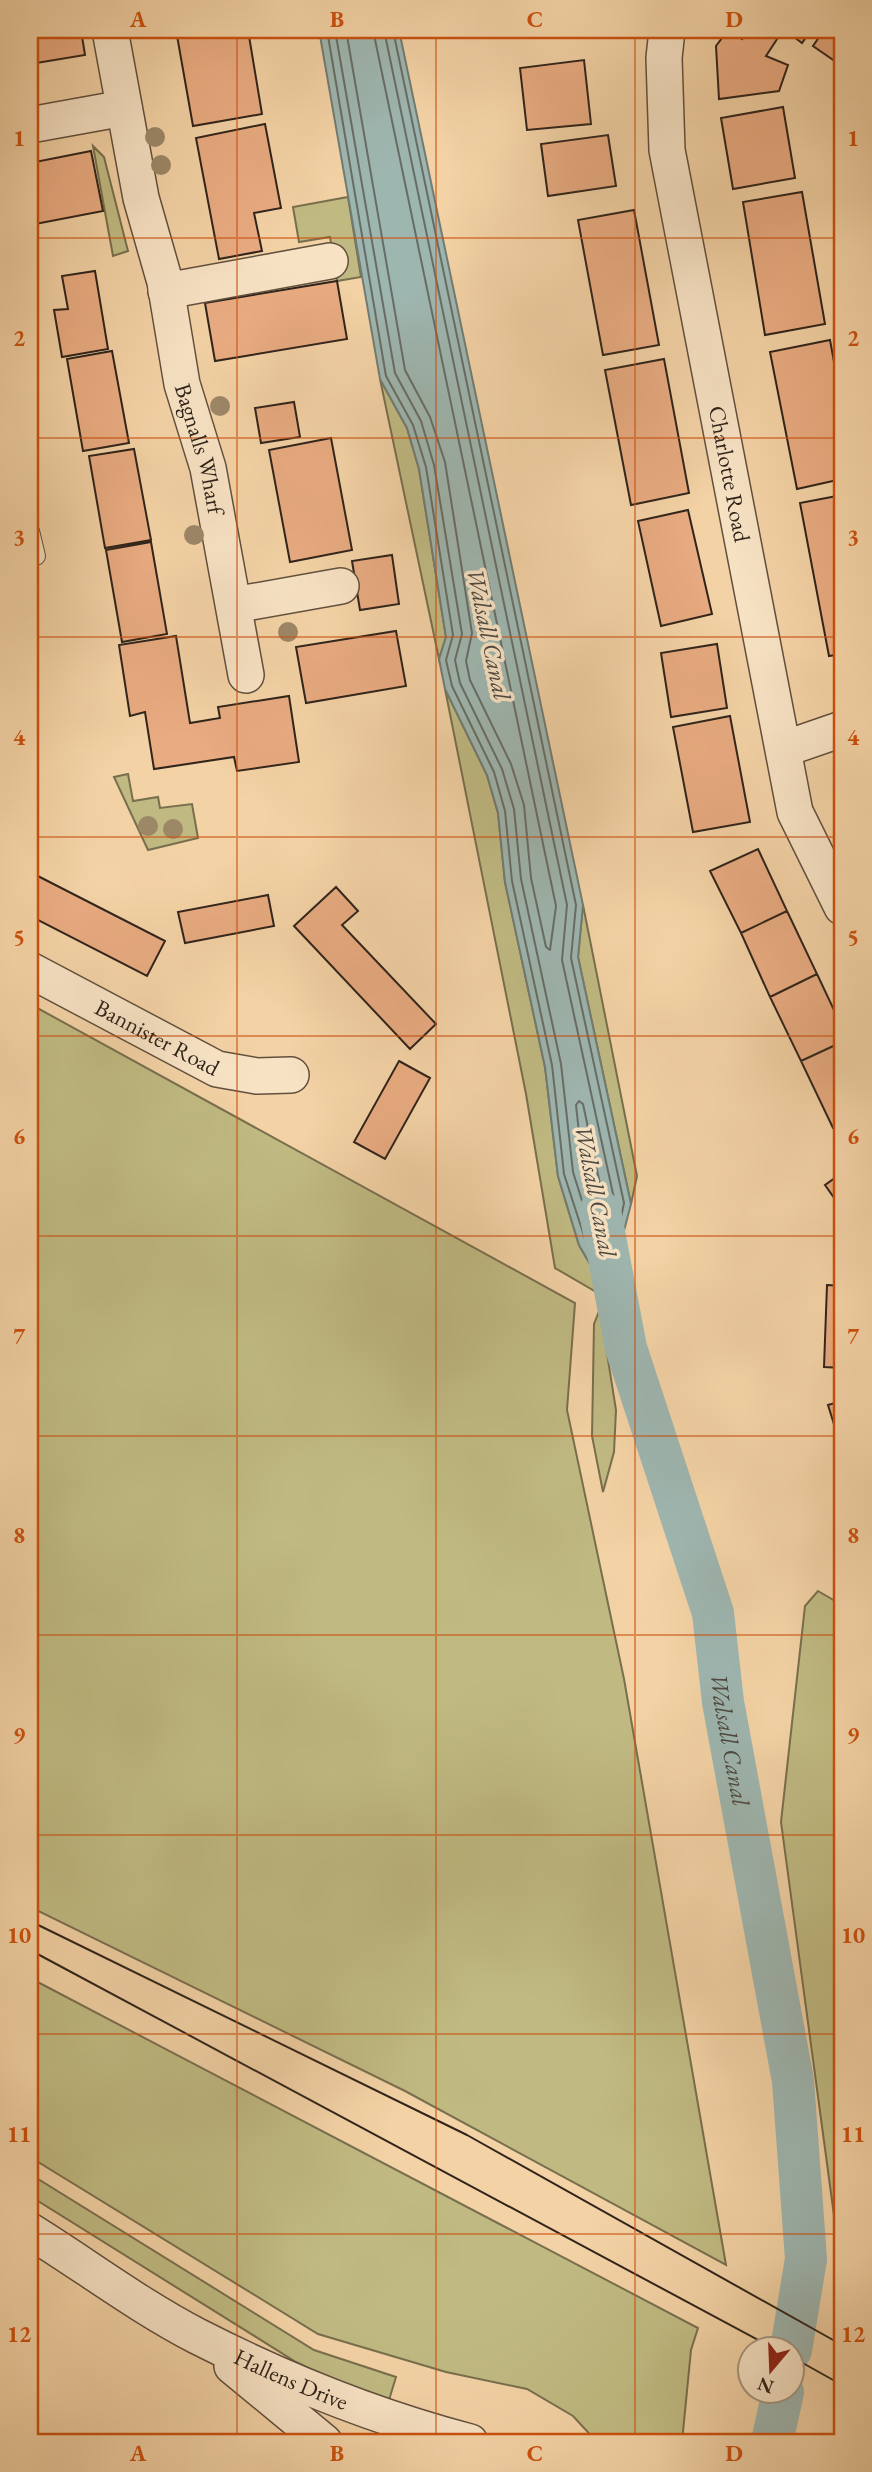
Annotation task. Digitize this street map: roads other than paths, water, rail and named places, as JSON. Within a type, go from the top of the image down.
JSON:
[{"type":"street","name":"Bagnalls Wharf","points":[[110,30],[141,198],[166,291],[182,384],[208,468],[246,675]]},
{"type":"street","name":"Charlotte Road","points":[[667,30],[664,58],[667,150],[795,812],[842,906]]},
{"type":"street","points":[[30,125],[124,107]]},
{"type":"street","points":[[166,291],[330,261]]},
{"type":"street","points":[[234,605],[341,586]]},
{"type":"street","points":[[784,749],[842,729]]},
{"type":"street","name":"Bannister Road","points":[[30,970],[217,1069],[257,1076],[291,1075]]},
{"type":"street","name":"Hallens Drive","points":[[30,2231],[195,2335],[311,2389],[399,2423],[470,2442]]},
{"type":"street","name":"Hallens Drive","points":[[195,2335],[324,2442]]},
{"type":"lane","points":[[30,531],[36,556]]},
{"type":"water","points":[[319,30],[399,30],[583,905],[578,957],[631,1204],[620,1246],[621,1264],[594,1271],[579,1245],[558,1176],[545,1067],[505,882],[498,813],[487,775],[445,689],[439,659],[446,637],[419,469],[407,428],[380,379]]},
{"type":"waterway","name":"Walsall Canal","points":[[600,1211],[626,1348],[713,1613],[723,1702],[793,2081],[806,2259],[793,2336]]},
{"type":"waterway","name":"Walsall Canal","points":[[772,2442],[780,2406]]},
{"type":"tram line","points":[[30,1921],[467,2135],[842,2345]]},
{"type":"tram line","points":[[30,1950],[751,2336]]},
{"type":"tram line","points":[[806,2365],[842,2385]]}]
